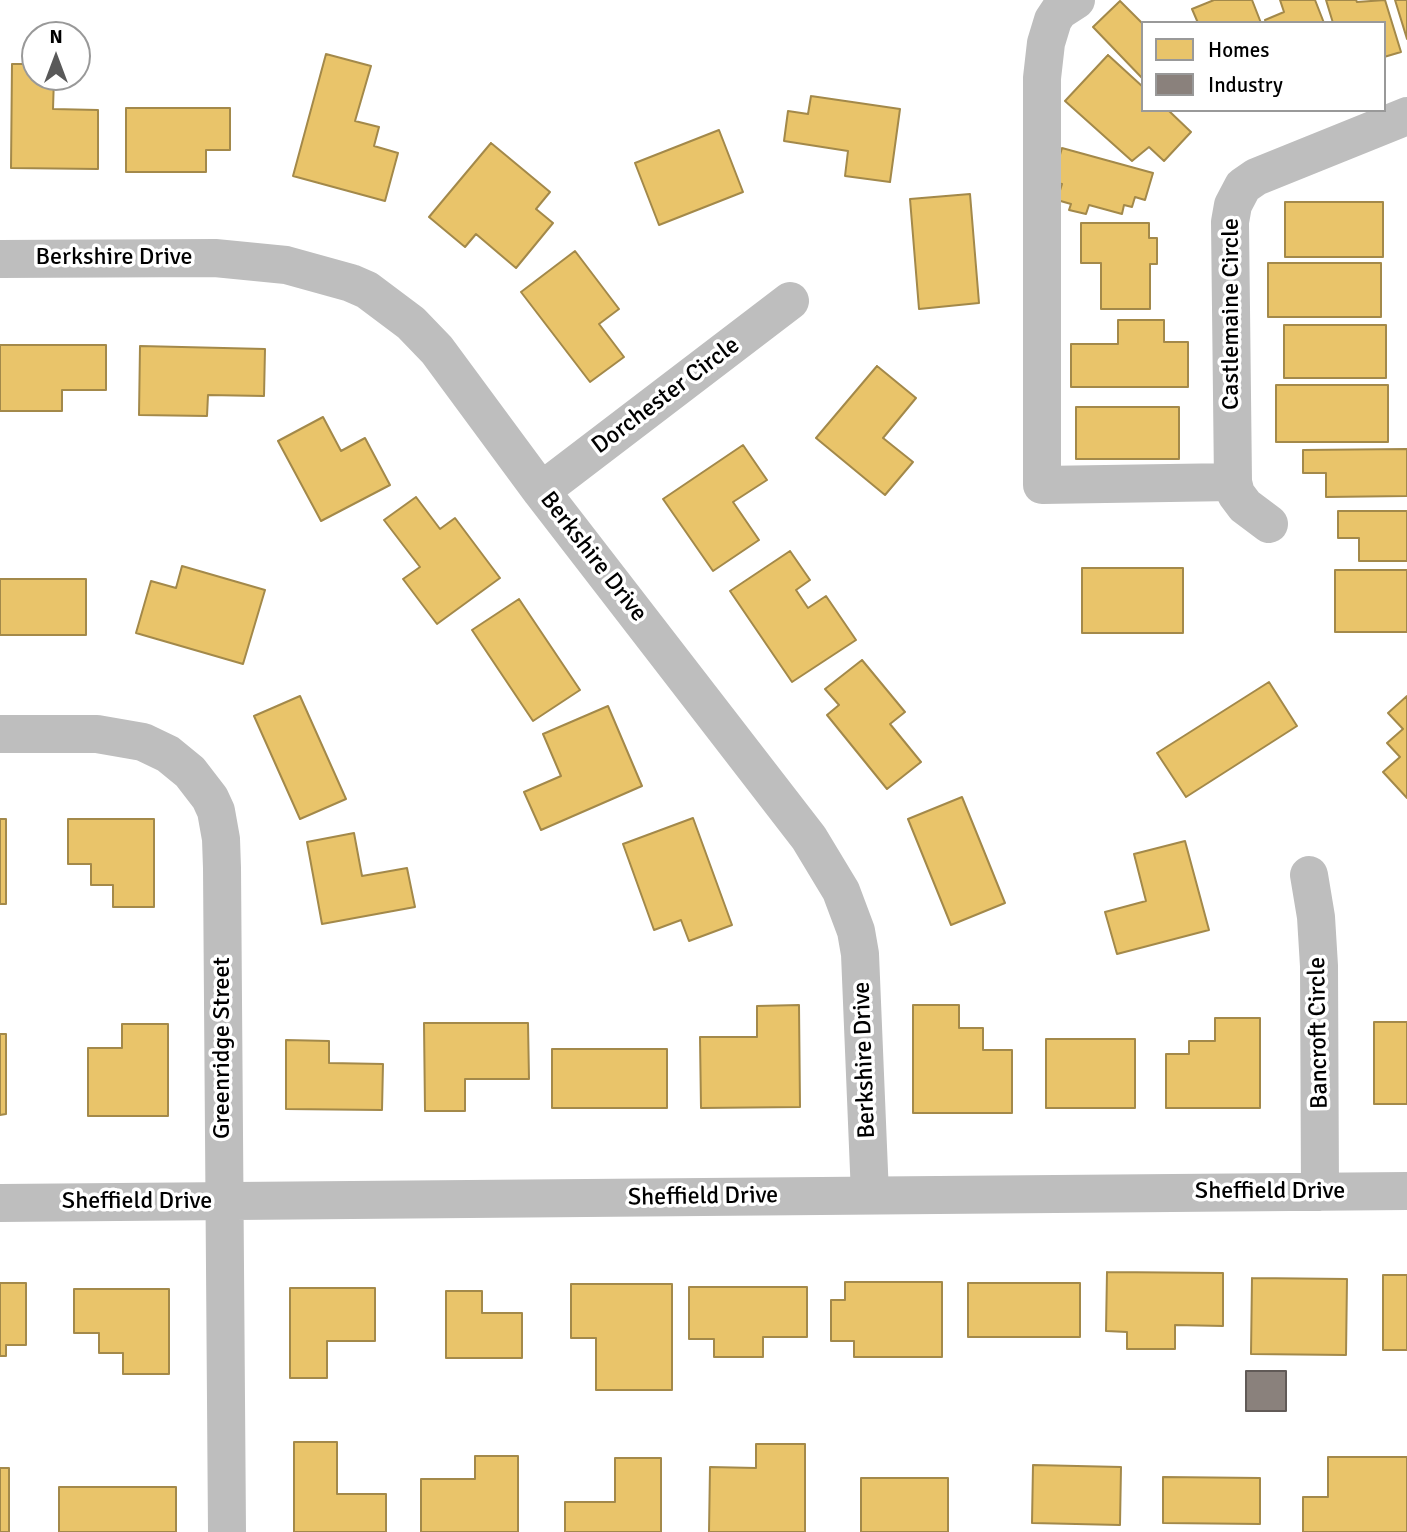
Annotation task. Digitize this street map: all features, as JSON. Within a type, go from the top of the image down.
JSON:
[{"type":"street","points":[[1076,0],[1059,11],[1053,20],[1044,61],[1042,485],[1233,482],[1236,494],[1245,506],[1269,524]]},
{"type":"street","name":"Castlemaine Circle","points":[[1233,482],[1230,222],[1233,205],[1243,186],[1256,177],[1406,121]]},
{"type":"street","name":"Berkshire Drive","points":[[0,259],[215,258],[286,265],[351,283],[384,301],[437,349],[541,491],[809,838],[841,891],[856,931],[860,954],[870,1195]]},
{"type":"street","name":"Dorchester Circle","points":[[541,491],[790,301]]},
{"type":"street","name":"Greenridge Street","points":[[0,734],[97,734],[143,742],[168,754],[190,772],[210,798],[218,822],[222,849],[228,1532]]},
{"type":"street","name":"Bancroft Circle","points":[[1309,875],[1316,917],[1319,966],[1320,1192]]},
{"type":"street","name":"Sheffield Drive","points":[[0,1203],[1407,1191]]},
{"type":"building: Homes","points":[[1214,0],[1252,0],[1260,21],[1197,21],[1192,9]]},
{"type":"building: Homes","points":[[1280,0],[1315,0],[1323,21],[1265,21],[1284,12]]},
{"type":"building: Homes","points":[[1326,0],[1385,0],[1401,52],[1386,56],[1386,21],[1332,21]]},
{"type":"building: Homes","points":[[1395,0],[1407,0],[1407,39]]},
{"type":"building: Homes","points":[[1120,1],[1141,22],[1141,77],[1093,27]]},
{"type":"building: Homes","points":[[326,54],[371,66],[355,121],[379,127],[374,146],[398,153],[385,201],[293,176]]},
{"type":"building: Homes","points":[[1108,55],[1141,85],[1141,112],[1170,112],[1191,132],[1164,161],[1149,147],[1132,161],[1065,101]]},
{"type":"building: Homes","points":[[12,64],[21,64],[21,91],[54,91],[53,109],[98,110],[98,169],[11,168]]},
{"type":"building: Homes","points":[[811,96],[900,109],[890,182],[845,176],[848,151],[784,141],[788,111],[808,114]]},
{"type":"building: Homes","points":[[126,108],[230,108],[230,150],[206,150],[206,172],[126,172]]},
{"type":"building: Homes","points":[[719,130],[743,192],[659,225],[635,163]]},
{"type":"building: Homes","points":[[491,143],[550,192],[536,209],[553,223],[516,268],[476,234],[465,247],[429,217]]},
{"type":"building: Homes","points":[[1062,148],[1153,173],[1145,200],[1135,197],[1132,207],[1124,205],[1122,214],[1089,205],[1086,214],[1069,210],[1071,204],[1057,200],[1062,184],[1052,182]]},
{"type":"building: Homes","points":[[970,194],[979,303],[919,309],[910,199]]},
{"type":"building: Homes","points":[[1285,202],[1383,202],[1383,257],[1285,257]]},
{"type":"building: Homes","points":[[1081,223],[1149,223],[1149,238],[1157,238],[1157,264],[1150,264],[1150,309],[1101,309],[1101,263],[1081,263]]},
{"type":"building: Homes","points":[[575,251],[619,309],[599,324],[624,357],[590,382],[521,292]]},
{"type":"building: Homes","points":[[1268,263],[1381,263],[1381,317],[1268,317]]},
{"type":"building: Homes","points":[[1118,320],[1164,320],[1164,342],[1188,342],[1188,387],[1071,387],[1071,344],[1118,344]]},
{"type":"building: Homes","points":[[1284,325],[1386,325],[1386,378],[1284,378]]},
{"type":"building: Homes","points":[[0,345],[106,345],[106,390],[62,390],[62,411],[0,411]]},
{"type":"building: Homes","points":[[140,346],[265,349],[264,396],[208,395],[207,416],[139,415]]},
{"type":"building: Homes","points":[[877,366],[916,398],[883,438],[913,462],[885,495],[816,438]]},
{"type":"building: Homes","points":[[1276,385],[1388,385],[1388,442],[1276,442]]},
{"type":"building: Homes","points":[[1076,407],[1179,407],[1179,459],[1076,459]]},
{"type":"building: Homes","points":[[323,417],[341,451],[365,438],[390,485],[321,521],[278,441]]},
{"type":"building: Homes","points":[[743,445],[767,480],[733,502],[759,540],[713,571],[663,499]]},
{"type":"building: Homes","points":[[1407,449],[1407,496],[1326,497],[1326,473],[1303,473],[1303,450]]},
{"type":"building: Homes","points":[[416,497],[440,529],[455,518],[500,578],[437,624],[403,579],[420,567],[384,520]]},
{"type":"building: Homes","points":[[1338,511],[1407,511],[1407,561],[1359,561],[1359,538],[1338,538]]},
{"type":"building: Homes","points":[[790,551],[810,580],[796,590],[808,608],[826,596],[856,640],[792,682],[730,591]]},
{"type":"building: Homes","points":[[182,566],[265,590],[243,664],[136,633],[151,581],[176,588]]},
{"type":"building: Homes","points":[[1082,568],[1183,568],[1183,633],[1082,633]]},
{"type":"building: Homes","points":[[1335,570],[1407,570],[1407,632],[1335,632]]},
{"type":"building: Homes","points":[[0,579],[86,579],[86,635],[0,635]]},
{"type":"building: Homes","points":[[519,599],[580,690],[533,721],[472,630]]},
{"type":"building: Homes","points":[[862,660],[905,712],[890,724],[921,762],[887,789],[827,715],[839,705],[825,689]]},
{"type":"building: Homes","points":[[1269,682],[1297,726],[1186,797],[1157,753]]},
{"type":"building: Homes","points":[[300,696],[346,799],[300,819],[254,716]]},
{"type":"building: Homes","points":[[1407,696],[1407,798],[1383,772],[1400,757],[1387,743],[1403,729],[1388,713]]},
{"type":"building: Homes","points":[[608,706],[642,786],[541,830],[524,792],[561,776],[543,734]]},
{"type":"building: Homes","points":[[962,797],[1005,903],[951,925],[908,819]]},
{"type":"building: Homes","points":[[693,818],[732,925],[689,941],[681,920],[654,930],[623,844]]},
{"type":"building: Homes","points":[[0,819],[6,819],[6,904],[0,904]]},
{"type":"building: Homes","points":[[68,819],[154,819],[154,907],[113,907],[113,885],[91,885],[91,864],[68,864]]},
{"type":"building: Homes","points":[[354,833],[362,876],[407,868],[415,907],[322,924],[307,842]]},
{"type":"building: Homes","points":[[1185,841],[1209,930],[1117,954],[1105,912],[1146,901],[1134,854]]},
{"type":"building: Homes","points":[[799,1005],[800,1107],[701,1108],[700,1037],[757,1037],[757,1006]]},
{"type":"building: Homes","points":[[913,1005],[959,1005],[959,1028],[983,1028],[983,1050],[1012,1050],[1012,1113],[913,1113]]},
{"type":"building: Homes","points":[[1215,1018],[1260,1018],[1260,1108],[1166,1108],[1166,1054],[1189,1054],[1189,1041],[1215,1041]]},
{"type":"building: Homes","points":[[1374,1022],[1407,1022],[1407,1104],[1374,1104]]},
{"type":"building: Homes","points":[[424,1023],[528,1023],[529,1079],[465,1079],[465,1111],[425,1111]]},
{"type":"building: Homes","points":[[122,1024],[168,1024],[168,1116],[88,1116],[88,1048],[122,1048]]},
{"type":"building: Homes","points":[[0,1034],[6,1034],[6,1114],[0,1115]]},
{"type":"building: Homes","points":[[1046,1039],[1135,1039],[1135,1108],[1046,1108]]},
{"type":"building: Homes","points":[[286,1040],[329,1041],[329,1063],[383,1064],[382,1110],[286,1109]]},
{"type":"building: Homes","points":[[552,1049],[667,1049],[667,1108],[552,1108]]},
{"type":"building: Homes","points":[[1107,1272],[1223,1273],[1223,1326],[1175,1325],[1175,1349],[1127,1349],[1127,1332],[1106,1331]]},
{"type":"building: Homes","points":[[1383,1275],[1407,1275],[1407,1350],[1383,1350]]},
{"type":"building: Homes","points":[[1252,1278],[1347,1279],[1346,1355],[1251,1354]]},
{"type":"building: Homes","points":[[845,1282],[942,1282],[942,1357],[854,1357],[854,1341],[831,1341],[831,1300],[845,1300]]},
{"type":"building: Homes","points":[[0,1283],[26,1283],[26,1345],[6,1345],[6,1356],[0,1356]]},
{"type":"building: Homes","points":[[968,1283],[1080,1283],[1080,1337],[968,1337]]},
{"type":"building: Homes","points":[[571,1284],[672,1284],[672,1390],[596,1390],[596,1338],[571,1338]]},
{"type":"building: Homes","points":[[689,1287],[807,1287],[807,1337],[763,1337],[763,1357],[714,1357],[714,1339],[689,1339]]},
{"type":"building: Homes","points":[[290,1288],[375,1288],[375,1341],[327,1341],[327,1378],[290,1378]]},
{"type":"building: Homes","points":[[74,1289],[169,1289],[169,1374],[123,1374],[123,1353],[99,1353],[99,1333],[74,1333]]},
{"type":"building: Homes","points":[[446,1291],[482,1291],[482,1313],[522,1313],[522,1358],[446,1358]]},
{"type":"building: Homes","points":[[294,1442],[337,1442],[337,1494],[386,1494],[386,1532],[294,1532]]},
{"type":"building: Homes","points":[[756,1444],[805,1444],[805,1532],[709,1532],[710,1467],[756,1468]]},
{"type":"building: Homes","points":[[475,1456],[518,1456],[518,1532],[421,1532],[421,1479],[475,1479]]},
{"type":"building: Homes","points":[[1328,1457],[1407,1457],[1407,1532],[1303,1532],[1303,1497],[1328,1497]]},
{"type":"building: Homes","points":[[615,1458],[661,1458],[661,1532],[565,1532],[565,1502],[615,1502]]},
{"type":"building: Homes","points":[[1033,1465],[1121,1467],[1120,1525],[1032,1523]]},
{"type":"building: Homes","points":[[0,1468],[9,1468],[9,1532],[0,1532]]},
{"type":"building: Homes","points":[[1163,1477],[1260,1478],[1260,1524],[1163,1523]]},
{"type":"building: Homes","points":[[861,1478],[948,1478],[948,1532],[861,1532]]},
{"type":"building: Homes","points":[[59,1487],[176,1487],[176,1532],[59,1532]]},
{"type":"building: Industry","points":[[1246,1371],[1286,1371],[1286,1411],[1246,1411]]}]
